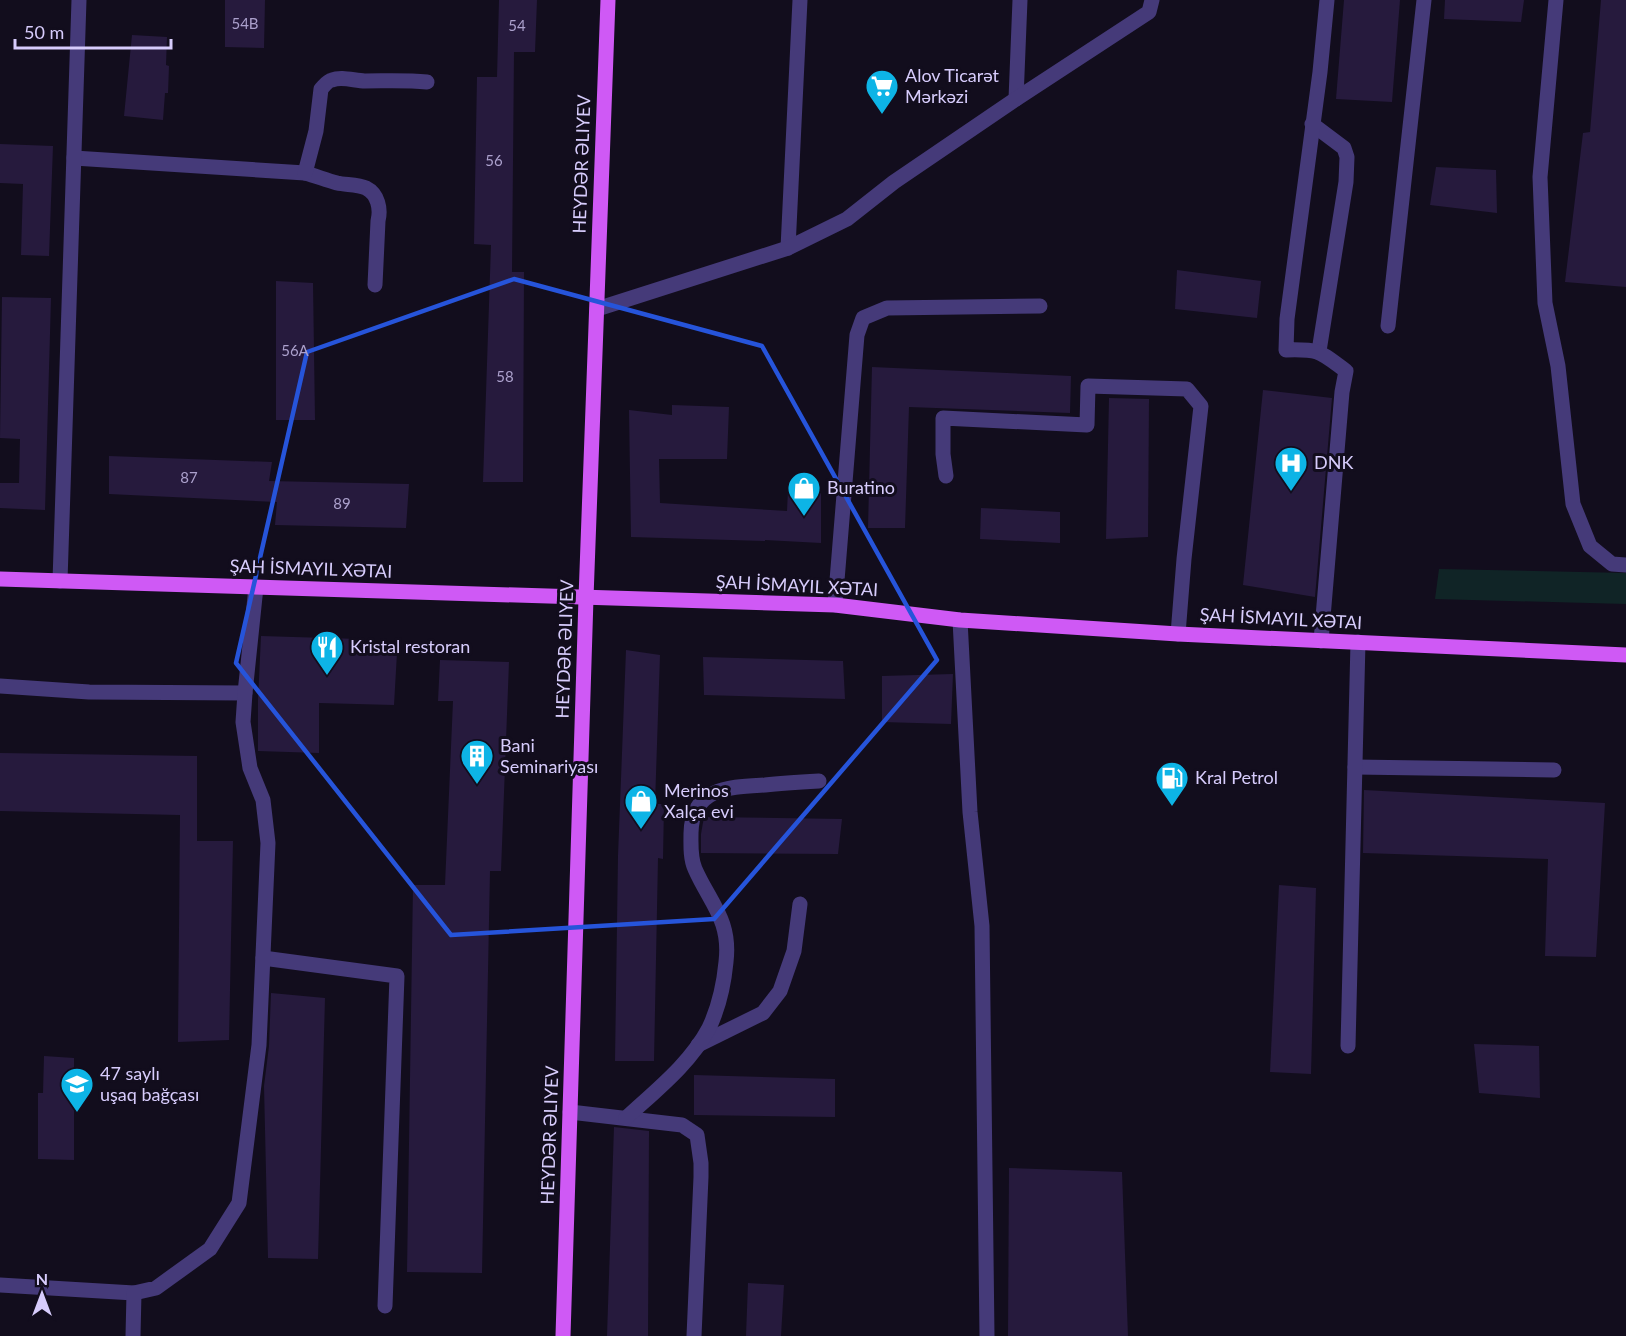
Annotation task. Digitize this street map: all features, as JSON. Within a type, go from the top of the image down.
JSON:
[{"type":"main road","name":"HEYDƏR ƏLIYEV","points":[[563,1336],[586,598],[608,0]]},
{"type":"main road","points":[[0,579],[835,605],[960,620],[1178,634],[1626,655]]},
{"type":"street","points":[[60,581],[79,0]]},
{"type":"street","points":[[788,248],[800,0]]},
{"type":"street","points":[[1016,99],[1020,0]]},
{"type":"street","points":[[597,309],[788,248],[848,219],[894,182],[1149,12],[1152,0]]},
{"type":"street","points":[[1320,641],[1342,392],[1346,371],[1319,351],[1286,350],[1287,319],[1320,72],[1327,0]]},
{"type":"street","points":[[1388,326],[1424,0]]},
{"type":"street","points":[[1556,0],[1540,177],[1545,303],[1558,366],[1573,504],[1590,546],[1612,564],[1626,565]]},
{"type":"street","points":[[305,172],[316,131],[321,89],[326,84],[332,80],[345,79],[427,82]]},
{"type":"street","points":[[1312,124],[1344,148],[1347,157],[1346,182],[1319,351]]},
{"type":"street","points":[[74,158],[305,172],[337,183],[365,188],[379,204],[380,213],[375,285]]},
{"type":"street","points":[[835,605],[857,335],[863,318],[887,308],[1040,306]]},
{"type":"street","points":[[946,476],[943,454],[943,418],[1087,425],[1088,386],[1187,389],[1201,406],[1178,634]]},
{"type":"street","points":[[0,1285],[134,1293],[156,1288],[210,1249],[238,1203],[259,1045],[268,843],[262,800],[250,768],[243,722],[256,587]]},
{"type":"street","points":[[960,620],[970,812],[982,926],[987,1336]]},
{"type":"street","points":[[1348,1046],[1358,642]]},
{"type":"street","points":[[0,686],[89,692],[245,693]]},
{"type":"street","points":[[1354,767],[1554,770]]},
{"type":"street","points":[[626,1118],[681,1067],[709,1027],[716,1007],[726,961],[726,936],[721,915],[694,867],[691,833],[695,811],[714,792],[730,787],[819,781]]},
{"type":"street","points":[[698,1045],[763,1013],[780,991],[794,951],[800,904]]},
{"type":"street","points":[[263,958],[397,976],[386,1305]]},
{"type":"street","points":[[570,1112],[682,1125],[697,1135],[701,1177],[694,1336]]},
{"type":"street","points":[[133,1336],[134,1293]]},
{"type":"highlighted area","points":[[514,279],[762,346],[937,660],[714,919],[451,935],[236,663],[307,352]]},
{"type":"green space","points":[[1439,569],[1626,573],[1626,604],[1435,599]]},
{"type":"building","points":[[225,0],[265,0],[264,48],[225,47]]},
{"type":"building","points":[[499,0],[537,0],[535,52],[514,52],[512,272],[524,272],[523,482],[483,482],[491,245],[474,244],[477,77],[497,77]]},
{"type":"building","points":[[1344,0],[1400,0],[1392,102],[1336,99]]},
{"type":"building","points":[[1445,0],[1524,0],[1521,22],[1444,19]]},
{"type":"building","points":[[1601,0],[1626,0],[1626,287],[1565,282],[1583,133],[1590,132]]},
{"type":"building","points":[[132,35],[167,37],[168,93],[165,93],[163,120],[124,116]]},
{"type":"building","points":[[0,144],[53,146],[49,256],[21,255],[23,184],[0,183]]},
{"type":"building","points":[[1436,167],[1496,170],[1497,213],[1430,205]]},
{"type":"building","points":[[1177,270],[1261,281],[1257,318],[1175,309]]},
{"type":"building","points":[[276,281],[313,283],[315,420],[276,420]]},
{"type":"building","points":[[2,297],[51,298],[45,510],[0,508],[0,483],[19,483],[20,439],[0,438]]},
{"type":"building","points":[[872,367],[1071,376],[1070,413],[909,407],[905,528],[868,528]]},
{"type":"building","name":"DNK","points":[[1263,390],[1332,398],[1315,597],[1243,585]]},
{"type":"building","points":[[1109,398],[1149,399],[1148,537],[1106,539]]},
{"type":"building","points":[[672,405],[729,407],[727,459],[659,459],[660,503],[787,511],[788,490],[821,493],[821,543],[631,537],[629,410],[672,415]]},
{"type":"building","points":[[109,456],[272,462],[269,481],[409,484],[406,528],[275,525],[277,502],[109,494]]},
{"type":"building","points":[[981,508],[1060,512],[1060,543],[980,539]]},
{"type":"building","name":"Kristal restoran","points":[[261,636],[359,639],[359,649],[397,653],[394,705],[319,703],[319,753],[258,751]]},
{"type":"building","points":[[626,650],[660,655],[655,804],[664,804],[663,859],[658,858],[654,1061],[615,1061],[618,856]]},
{"type":"building","points":[[703,657],[843,661],[845,699],[704,695]]},
{"type":"building","points":[[440,660],[509,662],[501,871],[490,871],[482,1273],[407,1272],[413,885],[445,885],[453,701],[438,701]]},
{"type":"building","points":[[953,674],[951,724],[882,722],[882,676]]},
{"type":"building","points":[[0,753],[197,756],[197,841],[233,841],[229,1040],[178,1042],[180,815],[0,811]]},
{"type":"building","points":[[1364,790],[1605,803],[1596,957],[1545,956],[1548,859],[1363,853]]},
{"type":"building","points":[[704,817],[842,819],[838,854],[701,853]]},
{"type":"building","points":[[1279,885],[1316,888],[1311,1074],[1270,1072]]},
{"type":"building","points":[[271,993],[325,998],[318,1259],[268,1258],[264,1086],[269,1046]]},
{"type":"building","points":[[1474,1044],[1539,1046],[1540,1098],[1479,1093]]},
{"type":"building","points":[[44,1056],[74,1058],[74,1160],[38,1159],[38,1093],[43,1093]]},
{"type":"building","points":[[694,1075],[835,1079],[835,1117],[694,1115]]},
{"type":"building","points":[[614,1127],[649,1131],[648,1336],[607,1336]]},
{"type":"building","points":[[1009,1168],[1122,1172],[1128,1336],[1008,1336]]},
{"type":"building","points":[[748,1283],[784,1285],[781,1336],[746,1336]]},
{"type":"place","name":"Alov Ticarət Mərkəzi","points":[[882,115]]},
{"type":"place","name":"DNK","points":[[1291,492]]},
{"type":"place","name":"Buratino","points":[[804,517]]},
{"type":"place","name":"Kristal restoran","points":[[327,676]]},
{"type":"place","name":"Bani Seminariyası","points":[[477,785]]},
{"type":"place","name":"Kral Petrol","points":[[1172,807]]},
{"type":"place","name":"Merinos Xalça evi","points":[[641,830]]},
{"type":"place","name":"47 saylı uşaq bağçası","points":[[77,1113]]}]
